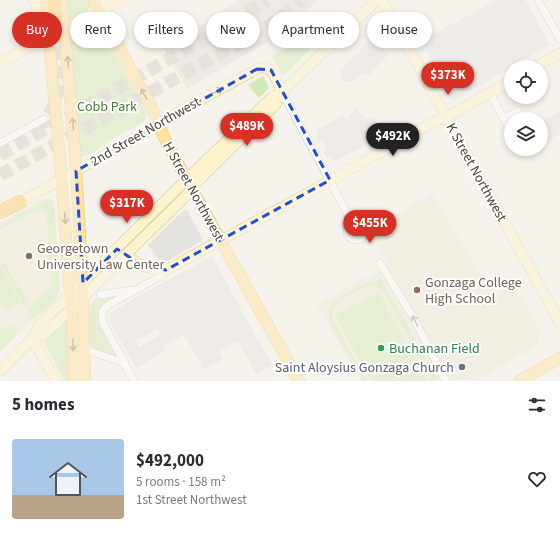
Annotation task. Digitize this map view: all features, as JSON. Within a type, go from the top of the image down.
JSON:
[{"type":"highway","points":[[54,0],[54,12]]},
{"type":"highway","points":[[0,212],[20,202]]},
{"type":"main road","points":[[46,0],[49,12]]},
{"type":"main road","points":[[59,12],[62,0]]},
{"type":"main road","name":"H Street Northwest","points":[[96,7],[152,108],[158,124],[189,184],[299,381]]},
{"type":"main road","points":[[54,48],[55,105],[71,309],[74,381]]},
{"type":"main road","points":[[58,48],[70,95],[75,152],[83,297],[85,381]]},
{"type":"main road","points":[[519,381],[560,358]]},
{"type":"main road","points":[[535,381],[560,367]]},
{"type":"street","points":[[33,0],[41,12]]},
{"type":"street","points":[[62,27],[88,16],[104,0]]},
{"type":"street","points":[[96,7],[120,0]]},
{"type":"street","points":[[32,339],[44,334],[126,255],[189,184],[271,98],[282,92],[377,0]]},
{"type":"street","name":"K Street Northwest","points":[[382,0],[560,323]]},
{"type":"street","points":[[538,0],[560,39]]},
{"type":"street","points":[[0,63],[25,48]]},
{"type":"street","points":[[548,60],[560,53]]},
{"type":"street","name":"2nd Street Northwest","points":[[0,217],[20,202],[261,67],[271,70],[282,92]]},
{"type":"street","points":[[134,381],[102,319],[102,312],[108,304],[159,277],[166,270],[430,124],[504,85]]},
{"type":"street","points":[[282,92],[352,222]]},
{"type":"street","points":[[490,93],[504,119]]},
{"type":"street","points":[[0,143],[44,119]]},
{"type":"street","points":[[0,371],[32,339],[40,324],[189,184]]},
{"type":"street","points":[[126,255],[133,261],[148,268],[166,270]]},
{"type":"street","points":[[380,263],[413,317],[446,381]]},
{"type":"street","points":[[100,295],[134,290]]},
{"type":"street","points":[[32,339],[56,381]]},
{"type":"street","points":[[84,349],[124,363]]},
{"type":"highlighted area","points":[[257,69],[271,70],[330,180],[166,270],[143,266],[117,249],[83,283],[76,171]]},
{"type":"shaded area","points":[[239,0],[319,0],[305,12],[268,12],[268,42],[260,46],[260,12],[221,12]]},
{"type":"shaded area","points":[[496,0],[525,0],[550,45],[524,60],[504,60],[504,72],[453,101],[426,48],[432,48],[432,35]]},
{"type":"shaded area","points":[[206,22],[206,48],[257,48],[187,89],[164,48],[198,48],[198,27]]},
{"type":"shaded area","points":[[367,43],[367,48],[383,48],[387,56],[370,74],[362,74],[353,81],[345,82],[340,74],[341,70]]},
{"type":"shaded area","points":[[357,107],[361,114],[367,119],[373,117],[380,129],[375,132],[378,138],[334,162],[331,157],[327,158],[324,153],[327,150],[322,141],[318,142],[315,137],[318,134],[316,130],[343,115],[346,120]]},
{"type":"shaded area","points":[[560,111],[560,134],[548,140],[548,117]]},
{"type":"shaded area","name":"Gonzaga College High School","points":[[432,194],[494,296],[514,284],[542,334],[540,333],[537,346],[474,381],[360,381],[317,304],[389,265],[377,245],[372,229]]},
{"type":"shaded area","name":"Georgetown University Law Center","points":[[48,198],[54,203],[60,289],[59,293],[54,300],[0,351],[0,223],[41,199]]},
{"type":"shaded area","points":[[184,210],[187,210],[203,240],[162,264],[148,245]]},
{"type":"shaded area","points":[[212,256],[257,339],[242,347],[238,341],[219,352],[223,359],[203,370],[197,356],[183,335],[163,345],[166,351],[136,368],[110,322],[110,315],[113,311]],"holes":[[[157,329],[161,335],[139,347],[136,341]]]},
{"type":"shaded area","points":[[258,339],[272,365],[256,374],[242,348]]},
{"type":"green space","points":[[66,0],[88,0],[91,6],[90,10],[86,12],[70,12],[69,21]]},
{"type":"green space","name":"Cobb Park","points":[[71,48],[111,48],[147,113],[145,120],[108,141],[93,153],[84,157],[80,156]]},
{"type":"green space","points":[[286,48],[311,48],[283,76],[272,56]]},
{"type":"green space","points":[[263,76],[269,88],[259,98],[248,85]]},
{"type":"green space","points":[[49,199],[54,203],[60,289],[56,298],[33,320],[27,311],[50,288],[52,283],[46,213],[39,209],[0,230],[0,226]]},
{"type":"green space","points":[[6,264],[28,303],[24,306],[2,266]]},
{"type":"green space","points":[[0,266],[20,302],[5,310],[0,300]]},
{"type":"green space","points":[[381,278],[438,381],[433,381],[382,290],[371,286],[344,298],[335,305],[332,312],[333,320],[366,381],[363,381],[331,323],[329,312],[331,305],[342,296],[366,283],[379,284],[377,280]]},
{"type":"green space","name":"Buchanan Field","points":[[378,292],[427,381],[371,381],[335,316]]},
{"type":"green space","points":[[119,295],[102,308],[118,358],[94,349],[89,340],[88,323],[90,306],[94,301],[105,297]]},
{"type":"green space","points":[[66,320],[69,381],[65,381],[44,342]]},
{"type":"green space","points":[[12,325],[17,335],[0,351],[0,331]]},
{"type":"tunnel","points":[[0,155],[226,27],[267,0]]},
{"type":"tunnel","points":[[0,175],[238,44],[273,23],[302,0]]},
{"type":"tunnel","points":[[36,129],[46,118],[53,106],[57,94],[60,81],[58,48]]},
{"type":"place","name":"Georgetown University Law Center","points":[[29,256]]},
{"type":"place","name":"Gonzaga College High School","points":[[417,290]]},
{"type":"place","name":"Buchanan Field","points":[[381,348]]},
{"type":"place","name":"Saint Aloysius Gonzaga Church","points":[[462,367]]}]
